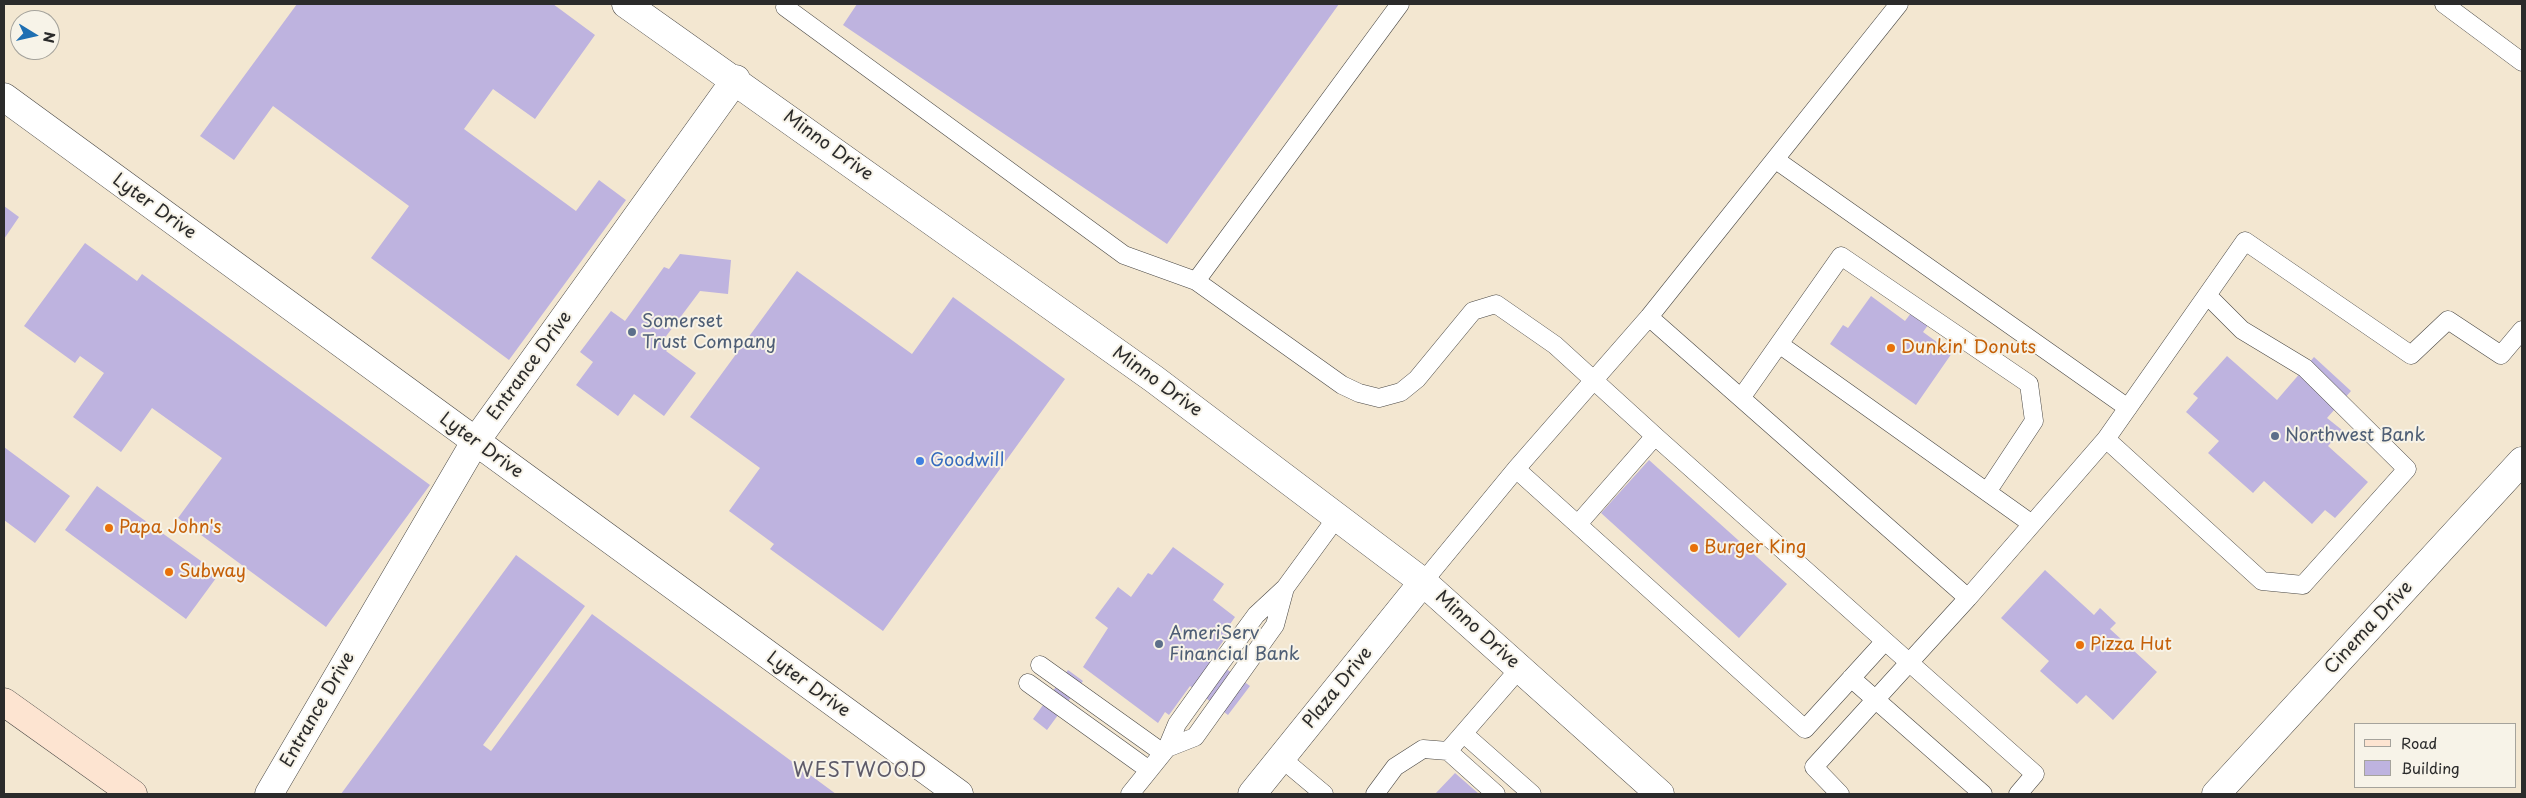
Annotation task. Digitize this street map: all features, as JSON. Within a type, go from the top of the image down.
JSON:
[{"type":"main road","points":[[4,702],[132,794]]},
{"type":"street","name":"Minno Drive","points":[[626,4],[736,80],[1154,379],[1424,582],[1660,794]]},
{"type":"street","name":"Entrance Drive","points":[[269,794],[475,442],[736,80]]},
{"type":"street","name":"Lyter Drive","points":[[4,97],[959,794]]},
{"type":"street","name":"Cinema Drive","points":[[2216,794],[2522,461]]},
{"type":"street","name":"Plaza Drive","points":[[1252,794],[1424,582]]},
{"type":"lane","points":[[1196,281],[1400,4]]},
{"type":"lane","points":[[1424,582],[1516,469],[1649,317],[1899,4]]},
{"type":"lane","points":[[2444,4],[2522,62]]},
{"type":"lane","points":[[785,7],[1124,255],[1196,281],[1342,385],[1359,393],[1378,398],[1401,392],[1417,379],[1473,311],[1496,304],[1555,345],[2035,774],[2018,794]]},
{"type":"lane","points":[[1776,160],[2128,408]]},
{"type":"lane","points":[[1840,794],[1814,767],[1968,598],[2106,439],[2245,241],[2411,355],[2448,320],[2501,355],[2522,330]]},
{"type":"lane","points":[[1740,398],[1841,256],[2029,384],[2034,421],[1987,492]]},
{"type":"lane","points":[[2106,439],[2262,581],[2303,585],[2407,469],[2304,368],[2242,330],[2207,295]]},
{"type":"lane","points":[[1649,317],[1968,598]]},
{"type":"lane","points":[[1779,344],[2032,524]]},
{"type":"lane","points":[[1578,524],[1655,436]]},
{"type":"lane","points":[[1516,469],[1805,729],[1885,641]]},
{"type":"lane","points":[[1130,794],[1165,751],[1195,737],[1275,625],[1285,588],[1337,517]]},
{"type":"lane","points":[[1040,665],[1165,751]]},
{"type":"lane","points":[[1448,751],[1520,668]]},
{"type":"lane","points":[[1851,678],[1983,794]]},
{"type":"lane","points":[[1028,683],[1149,770]]},
{"type":"lane","points":[[1464,734],[1532,794]]},
{"type":"lane","points":[[1375,794],[1395,767],[1423,749],[1448,751],[1496,794]]},
{"type":"lane","points":[[1281,758],[1324,794]]},
{"type":"building","points":[[297,4],[553,4],[595,35],[535,119],[493,89],[464,129],[576,211],[599,180],[626,200],[509,360],[371,258],[409,206],[273,106],[234,160],[200,136]]},
{"type":"building","points":[[857,4],[1339,4],[1167,244],[843,25]]},
{"type":"building","points":[[4,206],[19,217],[4,239]]},
{"type":"building","points":[[85,243],[137,281],[142,274],[430,485],[326,627],[178,518],[222,458],[152,408],[121,452],[73,417],[104,373],[80,356],[75,363],[24,326]]},
{"type":"building","name":"Somerset Trust Company","points":[[680,254],[731,260],[728,294],[700,291],[661,343],[668,349],[666,351],[696,373],[664,416],[634,394],[618,416],[576,385],[593,362],[580,352],[611,311],[625,321],[664,267],[669,269]]},
{"type":"building","name":"Goodwill","points":[[797,271],[912,354],[953,297],[1065,379],[883,631],[770,549],[774,544],[729,511],[760,468],[690,417]]},
{"type":"building","name":"Dunkin' Donuts","points":[[1871,296],[1905,321],[1914,309],[1931,321],[1923,332],[1952,353],[1916,405],[1830,344],[1843,325],[1848,328]]},
{"type":"building","name":"Northwest Bank","points":[[2227,356],[2277,400],[2314,357],[2351,391],[2327,418],[2342,430],[2328,446],[2368,482],[2335,518],[2325,510],[2312,524],[2264,481],[2253,493],[2208,453],[2219,441],[2186,412],[2198,398],[2193,394]]},
{"type":"building","points":[[4,447],[70,496],[35,543],[4,520]]},
{"type":"building","name":"Burger King","points":[[1649,460],[1787,584],[1739,638],[1601,513]]},
{"type":"building","points":[[97,486],[219,574],[186,619],[65,530]]},
{"type":"building","name":"AmeriServ Financial Bank","points":[[1173,547],[1224,584],[1213,600],[1235,617],[1226,630],[1229,633],[1211,658],[1250,686],[1228,715],[1190,686],[1169,715],[1165,712],[1158,723],[1083,667],[1108,628],[1095,618],[1118,587],[1131,597],[1148,573],[1152,575]]},
{"type":"building","points":[[516,555],[585,606],[483,745],[491,751],[592,614],[836,794],[341,794]]},
{"type":"building","name":"Pizza Hut","points":[[2045,570],[2094,615],[2100,608],[2116,623],[2110,629],[2157,672],[2113,720],[2086,695],[2077,704],[2040,671],[2049,661],[2001,618]]},
{"type":"building","points":[[1068,670],[1083,681],[1047,730],[1033,719]]},
{"type":"building","points":[[1455,773],[1479,794],[1435,794]]},
{"type":"place","name":"Somerset Trust Company","points":[[632,332]]},
{"type":"place","name":"Dunkin' Donuts","points":[[1891,348]]},
{"type":"place","name":"Northwest Bank","points":[[2275,436]]},
{"type":"place","name":"Goodwill","points":[[920,461]]},
{"type":"place","name":"Papa John's","points":[[109,528]]},
{"type":"place","name":"Burger King","points":[[1694,548]]},
{"type":"place","name":"Subway","points":[[169,572]]},
{"type":"place","name":"AmeriServ Financial Bank","points":[[1159,644]]},
{"type":"place","name":"Pizza Hut","points":[[2080,645]]},
{"type":"district","name":"WESTWOOD","points":[[860,771]]}]
